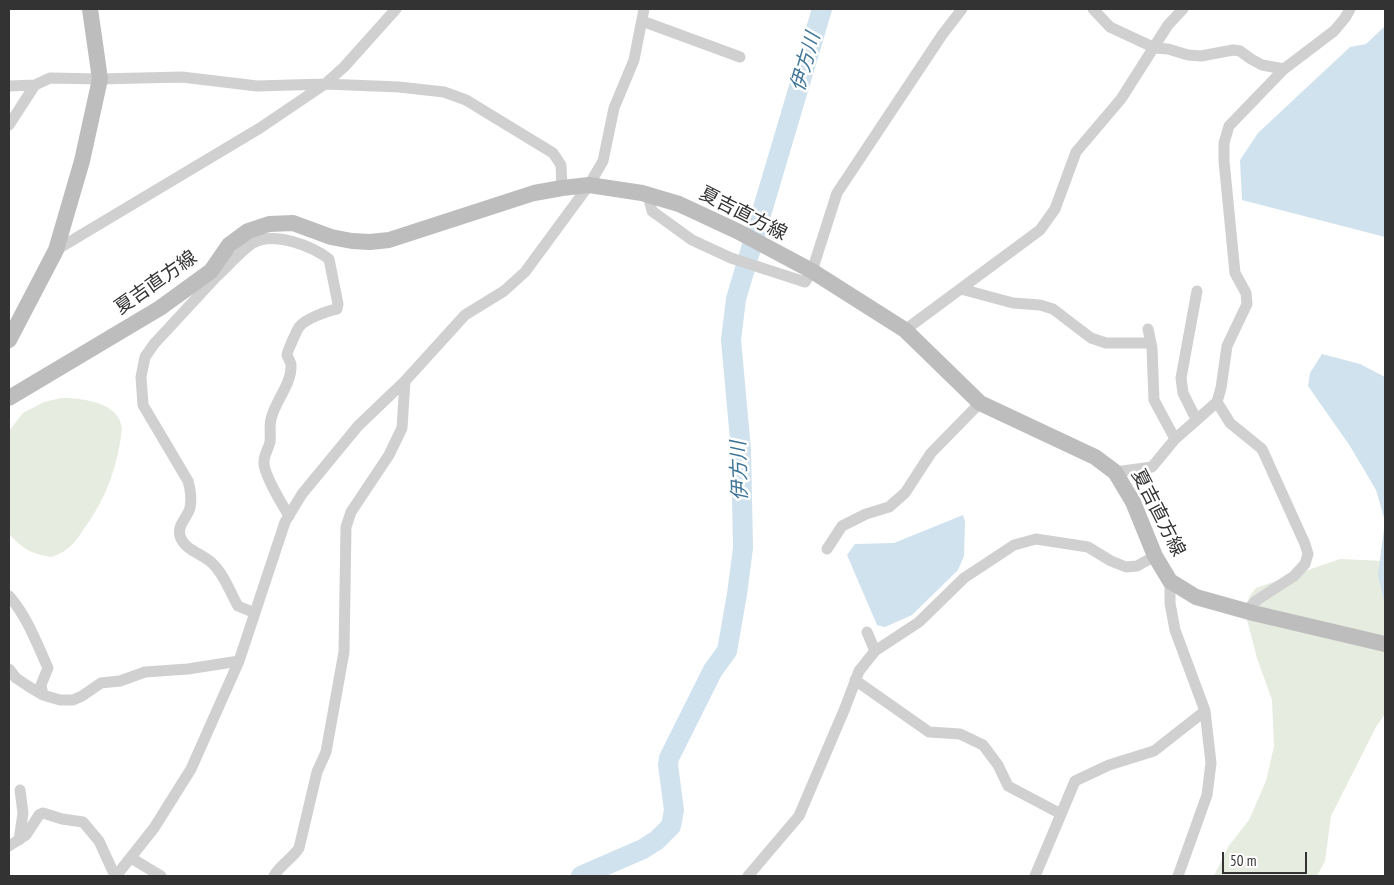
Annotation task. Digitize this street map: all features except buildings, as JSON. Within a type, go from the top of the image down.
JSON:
[{"type":"main road","points":[[9,340],[56,250],[82,161],[100,79],[90,9]]},
{"type":"main road","name":"夏吉直方線","points":[[9,398],[160,308],[213,274],[229,245],[248,231],[269,224],[294,223],[331,237],[352,241],[379,241],[389,240],[452,218],[534,193],[562,188],[589,185],[648,195],[679,204],[737,231],[812,271],[904,330],[980,403],[1095,457],[1116,472],[1133,502],[1155,556],[1170,580],[1196,597],[1246,611],[1385,644]]},
{"type":"street","points":[[56,250],[260,128],[325,84],[344,67],[386,14],[396,9]]},
{"type":"street","points":[[14,843],[26,836],[38,815],[43,814],[83,822],[99,841],[115,876],[154,828],[191,769],[239,661],[285,522],[302,494],[358,426],[405,381],[465,315],[504,291],[525,272],[589,185],[603,161],[614,108],[634,60],[644,9]]},
{"type":"street","points":[[648,195],[652,211],[692,240],[731,258],[805,282],[812,271],[837,193],[942,34],[962,9]]},
{"type":"street","points":[[1093,9],[1110,27],[1155,48],[1200,56],[1233,50],[1240,51],[1262,65],[1284,69]]},
{"type":"street","points":[[904,330],[961,290],[1040,230],[1055,209],[1076,152],[1121,99],[1168,25],[1183,9]]},
{"type":"street","points":[[1116,472],[1152,466],[1175,439],[1217,402],[1222,388],[1227,346],[1247,304],[1246,293],[1234,273],[1224,161],[1224,144],[1229,126],[1284,69],[1334,31],[1350,9]]},
{"type":"street","points":[[642,21],[740,58]]},
{"type":"street","points":[[9,86],[35,85],[50,78],[182,77],[257,86],[325,84],[444,92],[466,100],[553,153],[561,165],[562,188]]},
{"type":"street","points":[[9,125],[35,85]]},
{"type":"street","points":[[255,613],[238,606],[213,563],[186,545],[180,537],[180,527],[189,509],[192,495],[188,481],[143,405],[141,377],[145,357],[154,344],[213,274],[253,243],[266,239],[283,239],[320,252],[329,259],[338,304],[337,309],[328,311],[303,323],[298,328],[294,340],[288,348],[287,354],[291,365],[286,388],[277,403],[271,420],[270,443],[264,454],[264,465],[289,516]]},
{"type":"street","points":[[961,290],[1013,303],[1040,305],[1053,309],[1091,338],[1106,343],[1151,343]]},
{"type":"street","points":[[1196,420],[1183,393],[1181,378],[1197,291]]},
{"type":"street","points":[[1148,329],[1151,343],[1154,400],[1175,439]]},
{"type":"street","points":[[274,876],[284,863],[295,855],[300,848],[317,772],[326,752],[344,652],[346,527],[351,512],[389,455],[402,428],[405,381]]},
{"type":"street","points":[[1217,402],[1230,423],[1262,449],[1308,554],[1305,564],[1294,576],[1257,600],[1246,611]]},
{"type":"street","points":[[827,549],[842,526],[866,514],[889,507],[905,493],[931,453],[980,403]]},
{"type":"street","points":[[748,876],[799,816],[859,671],[875,650],[919,622],[964,578],[1014,545],[1036,539],[1088,547],[1111,561],[1126,567],[1138,566],[1155,556]]},
{"type":"street","points":[[1170,580],[1170,603],[1175,630],[1205,711],[1211,763],[1207,795],[1178,876]]},
{"type":"street","points":[[9,596],[32,633],[48,668],[41,685],[43,695]]},
{"type":"street","points":[[867,632],[875,650]]},
{"type":"street","points":[[9,669],[16,678],[43,695],[60,700],[72,700],[102,683],[120,681],[145,672],[188,669],[239,661]]},
{"type":"street","points":[[856,680],[929,732],[960,734],[983,745],[998,766],[1008,786],[1061,814]]},
{"type":"street","points":[[1035,876],[1075,781],[1109,765],[1154,751],[1205,711]]},
{"type":"street","points":[[14,843],[23,813],[20,790]]},
{"type":"street","points":[[130,858],[161,876]]},
{"type":"shaded area","points":[[61,398],[79,399],[99,403],[107,407],[120,420],[122,429],[118,455],[100,504],[69,548],[52,557],[28,550],[9,534],[9,431],[23,413],[44,402]]},
{"type":"shaded area","points":[[1340,559],[1385,561],[1385,714],[1376,727],[1331,816],[1325,861],[1317,876],[1214,876],[1228,847],[1249,820],[1266,781],[1274,746],[1272,700],[1257,658],[1246,616],[1249,597],[1256,588]]},
{"type":"water","points":[[1385,26],[1385,237],[1242,200],[1240,160],[1258,133],[1350,47],[1366,44]]},
{"type":"water","points":[[1322,354],[1360,364],[1385,377],[1385,521],[1376,490],[1350,446],[1308,386],[1310,373]]},
{"type":"water","points":[[963,515],[965,521],[964,556],[958,570],[912,615],[885,627],[877,625],[847,555],[855,544],[894,543]]},
{"type":"water","points":[[1385,521],[1385,606],[1378,575]]},
{"type":"waterway","name":"伊方川","points":[[581,876],[643,849],[657,840],[671,826],[674,810],[668,765],[669,758],[713,670],[727,651],[743,548],[741,450],[731,340],[736,299],[822,9]]}]
